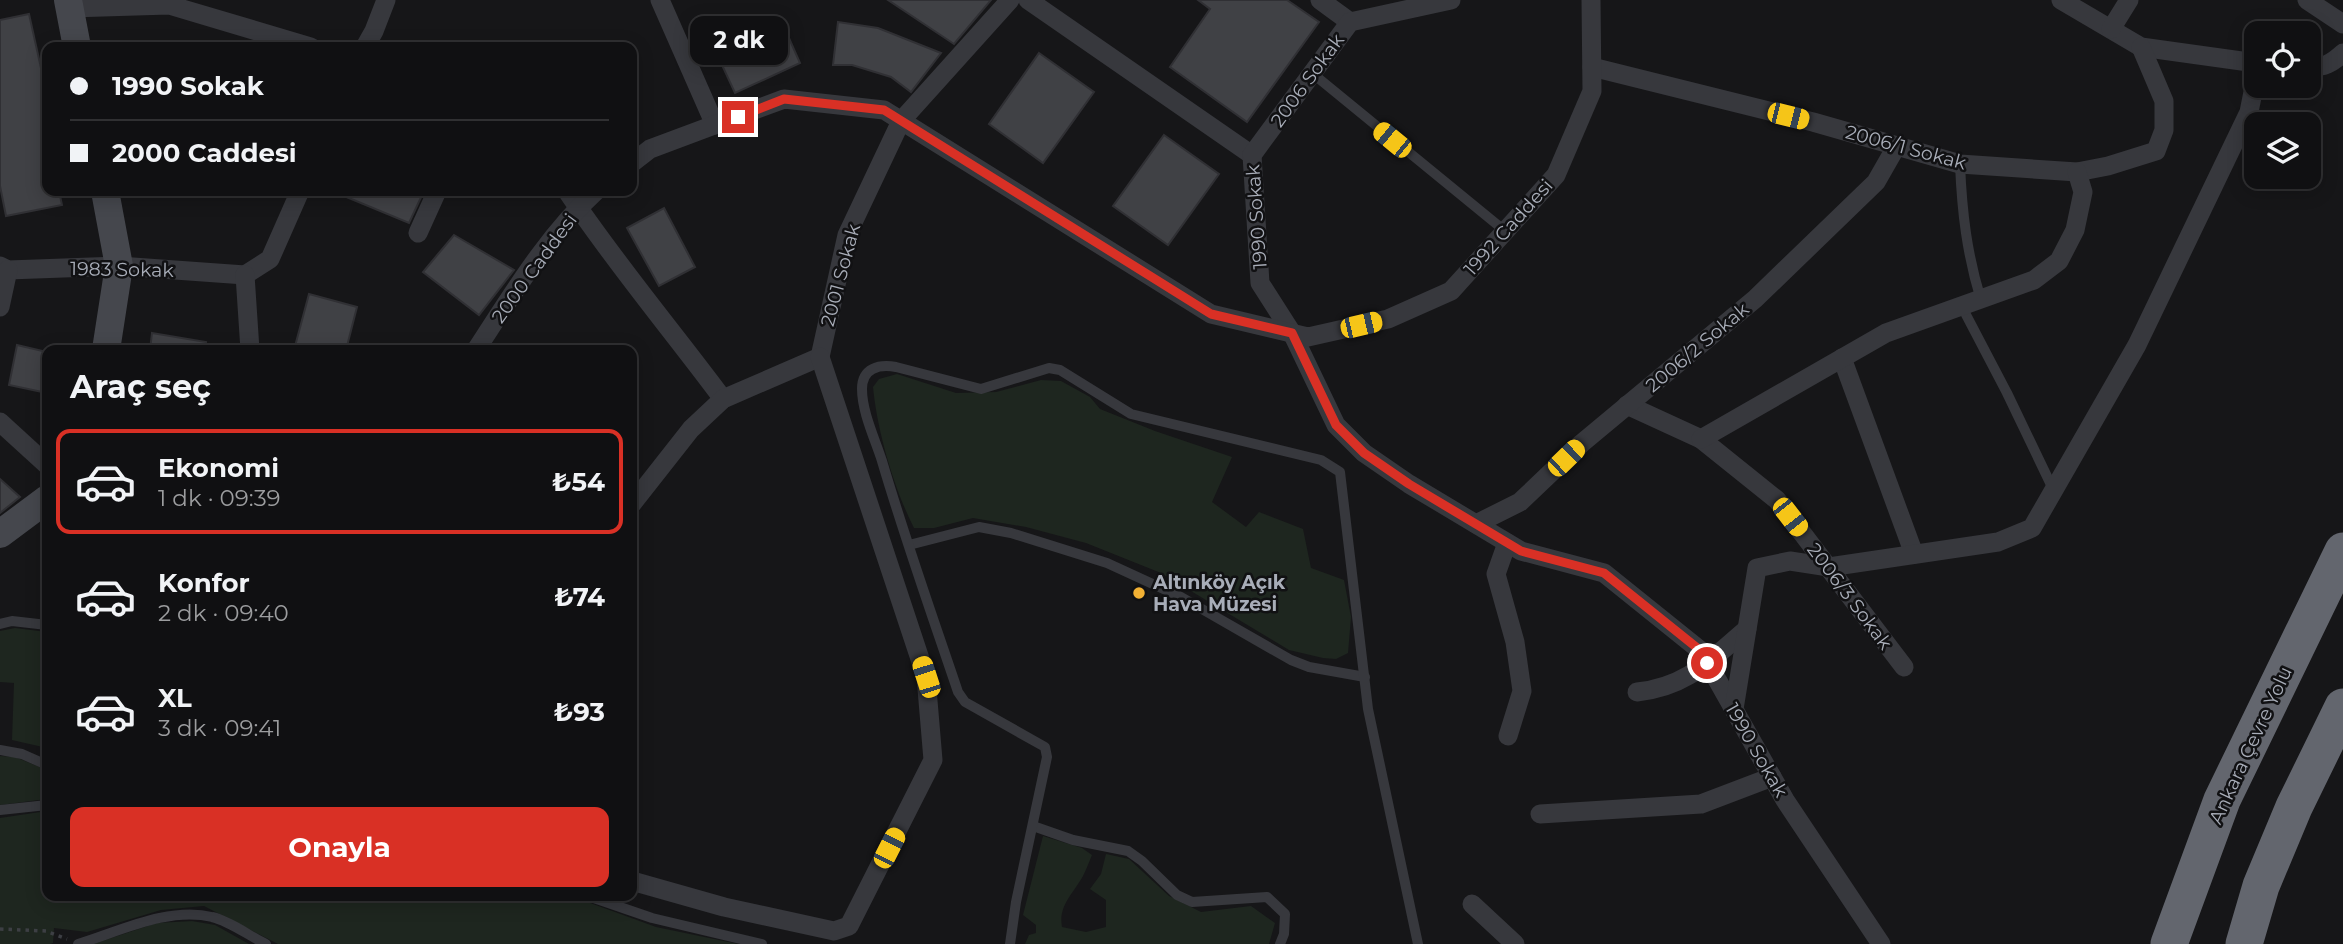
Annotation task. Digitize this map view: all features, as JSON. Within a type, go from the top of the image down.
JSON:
[{"type":"highway","name":"Ankara Çevre Yolu","points":[[2169,944],[2222,800],[2343,551]]},
{"type":"highway","points":[[2244,944],[2261,886],[2343,707]]},
{"type":"street","points":[[368,42],[386,0]]},
{"type":"street","points":[[660,0],[715,125]]},
{"type":"street","name":"2001 Sokak","points":[[820,357],[847,235],[901,121],[1010,0]]},
{"type":"street","name":"1990 Sokak","points":[[1028,0],[1252,155],[1260,282],[1292,333],[1336,425],[1364,453],[1409,484],[1521,551],[1604,573],[1701,651],[1785,800],[1881,944]]},
{"type":"street","points":[[1320,0],[1350,22]]},
{"type":"street","name":"2006 Sokak","points":[[1252,155],[1350,22],[1451,0]]},
{"type":"street","name":"1992 Caddesi","points":[[1292,333],[1308,337],[1388,319],[1451,291],[1556,175],[1592,91],[1591,0]]},
{"type":"street","points":[[2061,0],[2141,47],[2244,61]]},
{"type":"street","points":[[2111,29],[2129,0]]},
{"type":"street","points":[[2306,0],[2343,24]]},
{"type":"street","points":[[76,42],[69,4],[169,5],[294,42]]},
{"type":"street","name":"2006/1 Sokak","points":[[1592,67],[1812,122],[1960,164],[2077,172],[2108,166],[2156,151],[2164,130],[2164,100],[2141,47]]},
{"type":"street","points":[[2321,67],[2332,63],[2343,52]]},
{"type":"street","points":[[1734,709],[1757,568],[1790,561],[1829,567],[1998,542],[2032,528],[2137,345],[2249,112],[2252,98]]},
{"type":"street","points":[[637,159],[650,149],[784,99],[884,110],[1211,314],[1292,333]]},
{"type":"street","name":"2006/2 Sokak","points":[[1476,524],[1520,502],[1581,443],[1755,299],[1876,182],[1896,147]]},
{"type":"street","points":[[1700,439],[1886,333],[2034,280],[2059,261],[2075,230],[2084,192],[2077,172]]},
{"type":"street","points":[[105,196],[119,266],[107,345]]},
{"type":"street","points":[[250,345],[245,275],[270,259],[298,196]]},
{"type":"street","points":[[418,233],[436,196]]},
{"type":"street","points":[[570,196],[616,262],[673,331],[723,399]]},
{"type":"street","name":"2000 Caddesi","points":[[479,345],[547,244],[591,196]]},
{"type":"street","name":"1983 Sokak","points":[[4,268],[119,266],[245,275]]},
{"type":"street","points":[[0,307],[4,268]]},
{"type":"street","points":[[637,498],[691,429],[723,399],[820,357],[926,677],[933,760],[849,926],[834,931],[724,907],[637,882]]},
{"type":"street","points":[[1842,358],[1914,554]]},
{"type":"street","name":"2006/3 Sokak","points":[[1627,405],[1700,439],[1777,500],[1904,667]]},
{"type":"street","points":[[0,422],[42,460]]},
{"type":"street","points":[[0,534],[42,503]]},
{"type":"street","points":[[1507,543],[1496,574],[1515,642],[1522,691],[1508,736]]},
{"type":"street","points":[[1636,692],[1658,690],[1686,679],[1747,629]]},
{"type":"street","points":[[1540,814],[1701,804],[1772,777]]},
{"type":"street","points":[[1472,904],[1515,944]]},
{"type":"lane","points":[[1312,74],[1505,231]]},
{"type":"lane","points":[[1960,164],[1962,217],[1972,270],[1972,304],[2007,393],[2054,491]]},
{"type":"lane","points":[[1010,944],[1016,902],[1047,757],[1045,747],[965,702],[958,692],[865,406],[862,388],[865,375],[874,367],[885,365],[981,389],[1049,368],[1060,370],[1131,414],[1321,460],[1340,472],[1368,709],[1418,944]]},
{"type":"lane","points":[[909,545],[979,527],[1011,533],[1107,563],[1181,597],[1291,660],[1309,667],[1365,677]]},
{"type":"lane","points":[[0,624],[12,621],[42,624]]},
{"type":"lane","points":[[0,750],[23,754],[42,763]]},
{"type":"lane","points":[[0,810],[42,806]]},
{"type":"lane","points":[[1033,826],[1073,839],[1128,851],[1177,895],[1192,902],[1267,897],[1285,914],[1284,934],[1280,944]]},
{"type":"lane","points":[[603,901],[652,918],[762,944]]},
{"type":"lane","points":[[79,944],[147,920],[187,915],[212,917],[266,944]]},
{"type":"path","points":[[0,929],[46,931],[79,944]]},
{"type":"shaded area","points":[[897,374],[956,393],[996,392],[1041,380],[1061,381],[1090,397],[1100,409],[1232,457],[1212,502],[1246,527],[1259,512],[1303,529],[1311,568],[1344,580],[1351,617],[1348,653],[1336,659],[1289,650],[1161,573],[1086,543],[1026,527],[973,518],[934,528],[914,528],[888,459],[878,422],[873,387],[879,379]]},
{"type":"shaded area","points":[[15,628],[42,631],[42,747],[12,740],[14,683],[0,682],[0,631]]},
{"type":"shaded area","points":[[0,756],[15,757],[42,768],[42,800],[0,805]]},
{"type":"shaded area","points":[[42,812],[42,901],[585,901],[656,927],[738,944],[278,944],[204,906],[161,910],[87,932],[54,928],[53,943],[50,944],[0,944],[0,818]]},
{"type":"shaded area","points":[[1043,836],[1082,848],[1092,855],[1083,876],[1064,906],[1062,927],[1086,932],[1106,927],[1106,900],[1090,889],[1101,874],[1106,854],[1129,859],[1169,896],[1201,912],[1251,906],[1275,923],[1269,944],[1025,944],[1029,935],[1036,933],[1036,925],[1023,915]]},
{"type":"shaded area","points":[[192,921],[215,925],[249,944],[93,944],[157,923]]},
{"type":"building","points":[[888,0],[991,0],[954,44]]},
{"type":"building","points":[[1198,0],[1287,0],[1319,22],[1247,122],[1170,67],[1210,9]]},
{"type":"building","points":[[29,14],[42,72],[42,196],[60,196],[62,205],[6,216],[0,186],[0,20]]},
{"type":"building","points":[[781,20],[800,63],[735,93],[715,50]]},
{"type":"building","points":[[838,22],[878,28],[941,53],[911,92],[891,77],[852,65],[833,65]]},
{"type":"building","points":[[1039,53],[1094,92],[1043,163],[989,124]]},
{"type":"building","points":[[1164,135],[1219,174],[1168,245],[1113,206]]},
{"type":"building","points":[[344,196],[422,196],[409,223]]},
{"type":"building","points":[[664,208],[695,267],[659,286],[627,228]]},
{"type":"building","points":[[454,235],[514,270],[479,315],[423,272]]},
{"type":"building","points":[[309,294],[357,307],[347,345],[295,345]]},
{"type":"building","points":[[152,333],[206,342],[206,345],[151,345]]},
{"type":"building","points":[[17,345],[42,351],[42,392],[9,385]]},
{"type":"building","points":[[0,479],[20,497],[0,513]]},
{"type":"place","name":"Altınköy Açık Hava Müzesi","points":[[1139,593]]},
{"type":"route","points":[[738,117],[784,99],[884,110],[1211,314],[1292,333],[1336,425],[1364,453],[1409,484],[1521,551],[1604,573],[1701,651],[1707,663]]}]
